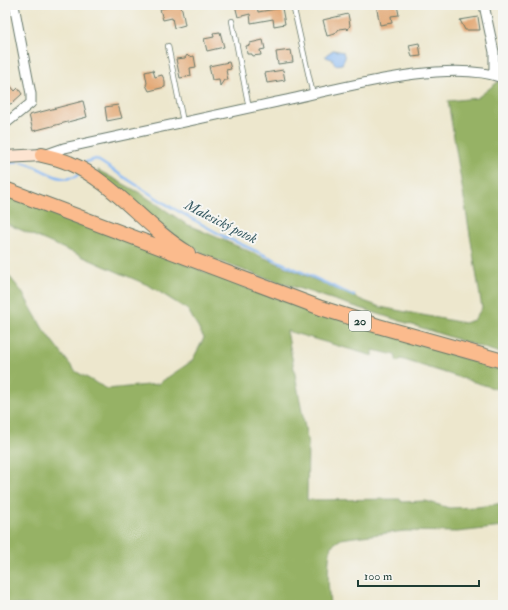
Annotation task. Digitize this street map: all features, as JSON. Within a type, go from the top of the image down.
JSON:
[{"type":"main road","points":[[42,155],[62,160],[79,168],[110,190],[162,235],[220,271]]},
{"type":"main road","name":"20","points":[[5,189],[320,308],[503,361]]},
{"type":"street","points":[[5,124],[32,103],[32,94],[14,5]]},
{"type":"street","points":[[484,5],[494,52],[494,75]]},
{"type":"street","points":[[5,157],[42,155],[64,148],[376,81],[436,72],[465,70],[503,78]]},
{"type":"lane","points":[[293,5],[313,95]]},
{"type":"lane","points":[[232,21],[249,108]]},
{"type":"lane","points":[[168,46],[183,122]]},
{"type":"green space","points":[[499,81],[503,82],[503,354],[257,275],[213,259],[180,240],[99,177],[98,170],[140,193],[186,224],[364,301],[380,307],[464,323],[474,320],[482,308],[448,101],[477,98]]},
{"type":"green space","points":[[5,194],[252,290],[503,371],[503,391],[401,359],[397,362],[395,355],[373,350],[373,356],[287,331],[308,444],[307,500],[401,499],[401,502],[426,501],[449,508],[478,507],[503,503],[503,527],[457,532],[405,531],[341,539],[331,546],[328,576],[330,605],[5,605],[5,271],[22,292],[43,329],[75,371],[107,389],[158,384],[192,361],[204,338],[188,310],[150,286],[5,223]]},
{"type":"water","points":[[333,50],[343,52],[345,58],[342,64],[335,65],[332,59],[326,57],[326,55]]},
{"type":"building","points":[[177,5],[182,9],[185,25],[174,28],[172,18],[163,20],[160,9]]},
{"type":"building","points":[[235,5],[257,5],[258,12],[282,8],[285,24],[274,26],[273,19],[251,23],[250,14],[238,17]]},
{"type":"building","points":[[376,5],[397,5],[399,15],[391,16],[392,23],[380,25]]},
{"type":"building","points":[[348,14],[350,25],[348,30],[346,28],[339,29],[335,34],[327,36],[323,20]]},
{"type":"building","points":[[478,17],[480,30],[465,30],[460,20]]},
{"type":"building","points":[[220,32],[224,47],[207,51],[204,39],[214,37],[213,33]]},
{"type":"building","points":[[263,40],[265,49],[260,50],[261,55],[252,56],[252,54],[247,54],[246,46],[250,45],[250,43]]},
{"type":"building","points":[[419,43],[421,56],[412,57],[409,45]]},
{"type":"building","points":[[291,50],[293,62],[278,64],[276,52]]},
{"type":"building","points":[[187,55],[189,57],[194,56],[196,67],[190,68],[191,76],[180,78],[176,59],[185,58]]},
{"type":"building","points":[[229,62],[231,69],[226,70],[228,80],[224,80],[220,86],[219,79],[212,80],[209,66]]},
{"type":"building","points":[[153,70],[155,77],[162,75],[165,81],[165,87],[149,91],[146,85],[145,72]]},
{"type":"building","points":[[283,70],[285,80],[267,83],[265,73]]},
{"type":"building","points":[[9,84],[15,91],[18,88],[22,94],[11,104],[5,103],[5,87]]},
{"type":"building","points":[[83,101],[87,117],[33,131],[29,115]]},
{"type":"building","points":[[118,105],[122,118],[107,121],[105,107]]},
{"type":"waterway","name":"Malesický potok","points":[[86,162],[96,159],[169,206],[223,236],[354,296]]},
{"type":"waterway","name":"Malesický potok","points":[[5,164],[17,162]]},
{"type":"waterway","name":"Malesický potok","points":[[21,162],[57,177],[71,178],[78,175]]}]
